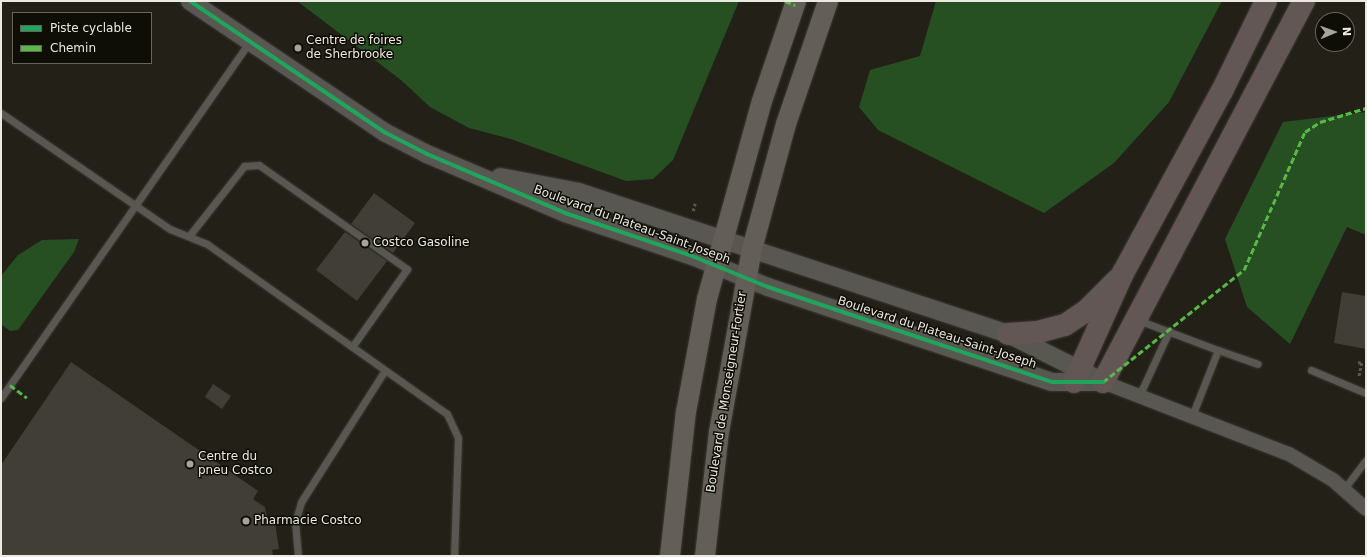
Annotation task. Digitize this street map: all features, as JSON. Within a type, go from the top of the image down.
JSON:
[{"type":"highway","points":[[1077,376],[1123,273],[1222,91],[1266,1]]},
{"type":"highway","points":[[1103,382],[1134,319],[1304,1]]},
{"type":"highway","points":[[1008,334],[1038,332],[1065,325],[1087,310],[1123,273]]},
{"type":"main road","points":[[670,556],[687,405],[715,266],[762,101],[796,1]]},
{"type":"main road","name":"Boulevard de Monseigneur-Fortier","points":[[705,556],[718,432],[752,249],[786,124],[828,1]]},
{"type":"street","name":"Boulevard du Plateau-Saint-Joseph","points":[[190,1],[375,126],[466,170],[564,213],[746,278],[1052,382],[1077,376]]},
{"type":"street","name":"Boulevard du Plateau-Saint-Joseph","points":[[466,170],[579,192],[1008,334],[1077,376],[1103,382],[1289,454],[1344,489],[1366,509]]},
{"type":"lane","points":[[1,398],[250,41]]},
{"type":"lane","points":[[1,113],[170,229],[207,244],[447,414],[457,431],[454,556]]},
{"type":"lane","points":[[189,236],[244,166],[259,165],[407,269],[352,347]]},
{"type":"lane","points":[[1134,319],[1258,364]]},
{"type":"lane","points":[[1139,396],[1169,331]]},
{"type":"lane","points":[[1192,416],[1218,350]]},
{"type":"lane","points":[[298,556],[295,523],[301,502],[385,370]]},
{"type":"lane","points":[[1311,370],[1366,393]]},
{"type":"lane","points":[[1344,489],[1366,460]]},
{"type":"path","points":[[693,212],[695,203]]},
{"type":"path","points":[[1358,362],[1362,363],[1359,380]]},
{"type":"green space","points":[[297,1],[739,1],[673,160],[653,179],[626,181],[511,139],[469,128],[430,107],[401,80]]},
{"type":"green space","points":[[936,1],[1222,1],[1169,102],[1114,163],[1044,213],[878,130],[859,107],[870,70],[920,56]]},
{"type":"green space","points":[[1366,112],[1366,235],[1347,227],[1290,344],[1247,307],[1225,239],[1283,122]]},
{"type":"green space","points":[[79,239],[74,252],[18,330],[10,331],[1,324],[1,276],[18,255],[42,240]]},
{"type":"building","points":[[374,193],[415,223],[393,253],[351,224]]},
{"type":"building","points":[[345,232],[387,261],[357,301],[316,270]]},
{"type":"building","points":[[1342,292],[1366,296],[1366,349],[1334,343]]},
{"type":"building","points":[[71,362],[258,491],[253,499],[265,507],[267,518],[274,516],[279,549],[272,550],[273,556],[1,556],[1,465]]},
{"type":"building","points":[[213,384],[231,396],[222,409],[205,397]]},
{"type":"marked path","points":[[785,1],[795,5]]},
{"type":"marked path","points":[[1103,382],[1244,270],[1305,132],[1320,122],[1366,108]]},
{"type":"marked path","points":[[10,385],[27,398]]},
{"type":"cycle path","points":[[190,1],[386,133],[427,154],[565,213],[692,256],[768,287],[1052,382],[1103,382]]},
{"type":"place","name":"Centre de foires de Sherbrooke","points":[[298,48]]},
{"type":"place","name":"Costco Gasoline","points":[[365,243]]},
{"type":"place","name":"Centre du pneu Costco","points":[[190,464]]},
{"type":"place","name":"Pharmacie Costco","points":[[246,521]]}]
